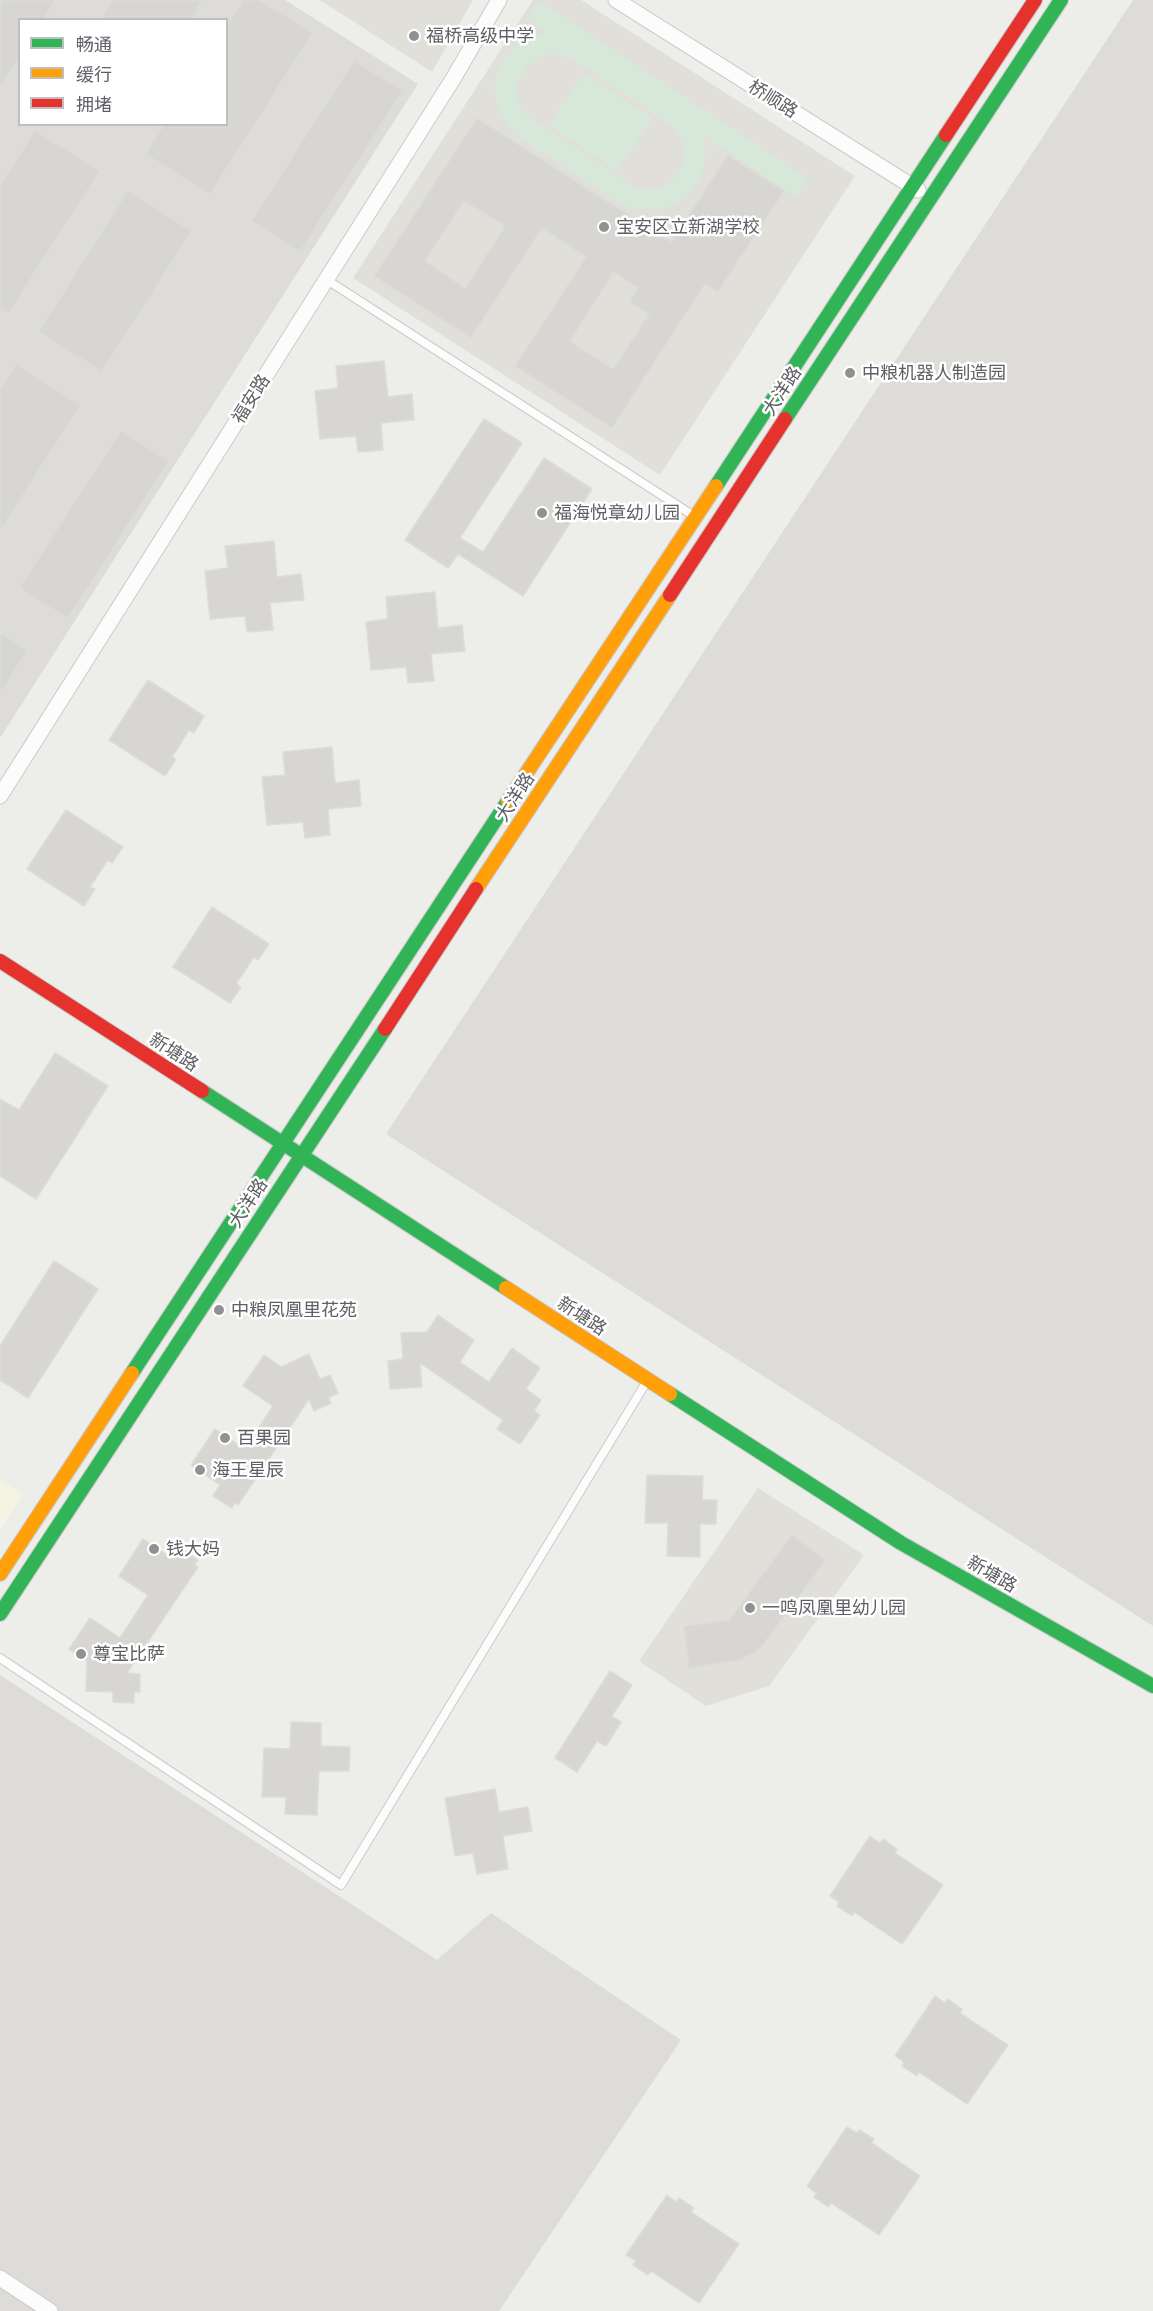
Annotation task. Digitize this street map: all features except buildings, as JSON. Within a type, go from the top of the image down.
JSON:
[{"type":"street","name":"福安路","points":[[0,796],[327,280],[453,79],[499,0]]},
{"type":"street","name":"桥顺路","points":[[616,0],[931,198]]},
{"type":"street","name":"大洋路","points":[[0,1574],[1035,0]]},
{"type":"street","name":"大洋路","points":[[0,1614],[1061,0]]},
{"type":"street","name":"新塘路","points":[[0,962],[901,1543],[1153,1686]]},
{"type":"street","points":[[0,2278],[50,2311]]},
{"type":"lane","points":[[327,280],[695,517]]},
{"type":"lane","points":[[0,1658],[341,1885],[648,1380]]},
{"type":"shaded area","points":[[0,0],[285,0],[418,84],[0,738]]},
{"type":"shaded area","name":"福桥高级中学","points":[[320,0],[473,0],[432,72]]},
{"type":"shaded area","name":"宝安区立新湖学校","points":[[533,0],[581,0],[855,176],[660,475],[353,278]]},
{"type":"shaded area","points":[[1133,0],[1153,0],[1153,1626],[386,1134]]},
{"type":"shaded area","points":[[0,1480],[23,1494],[0,1530]]},
{"type":"shaded area","name":"一鸣凤凰里幼儿园","points":[[758,1488],[864,1555],[769,1686],[706,1706],[639,1661]]},
{"type":"shaded area","points":[[0,1675],[437,1960],[491,1913],[681,2040],[499,2311],[0,2311]]},
{"type":"green space","points":[[538,0],[808,179],[796,197],[703,135],[705,155],[702,172],[695,187],[684,198],[670,206],[654,210],[636,209],[617,202],[520,138],[507,123],[499,108],[496,91],[497,75],[503,60],[514,48],[529,38],[548,33],[526,18]],"holes":[[[546,54],[556,54],[574,60],[676,129],[682,141],[683,164],[671,181],[661,187],[636,188],[525,115],[517,96],[517,87],[523,71],[537,58]]]},
{"type":"green space","points":[[584,73],[652,118],[617,171],[549,125]]},
{"type":"traffic: fast","points":[[785,419],[1061,0]]},
{"type":"traffic: fast","points":[[716,486],[946,135]]},
{"type":"traffic: fast","points":[[132,1373],[508,801]]},
{"type":"traffic: fast","points":[[0,1614],[385,1029]]},
{"type":"traffic: fast","points":[[202,1091],[506,1288]]},
{"type":"traffic: fast","points":[[670,1394],[901,1543],[1153,1686]]},
{"type":"traffic: slow","points":[[508,801],[716,486]]},
{"type":"traffic: slow","points":[[476,889],[670,595]]},
{"type":"traffic: slow","points":[[506,1288],[670,1394]]},
{"type":"traffic: slow","points":[[0,1574],[132,1373]]},
{"type":"traffic: jam","points":[[946,135],[1035,0]]},
{"type":"traffic: jam","points":[[670,595],[785,419]]},
{"type":"traffic: jam","points":[[385,1029],[476,889]]},
{"type":"traffic: jam","points":[[0,961],[202,1091]]},
{"type":"place","name":"福桥高级中学","points":[[414,36]]},
{"type":"place","name":"宝安区立新湖学校","points":[[604,227]]},
{"type":"place","name":"中粮机器人制造园","points":[[850,373]]},
{"type":"place","name":"福海悦章幼儿园","points":[[542,513]]},
{"type":"place","name":"中粮凤凰里花苑","points":[[219,1310]]},
{"type":"place","name":"百果园","points":[[225,1438]]},
{"type":"place","name":"海王星辰","points":[[200,1470]]},
{"type":"place","name":"钱大妈","points":[[154,1549]]},
{"type":"place","name":"一鸣凤凰里幼儿园","points":[[750,1608]]},
{"type":"place","name":"尊宝比萨","points":[[81,1654]]}]
